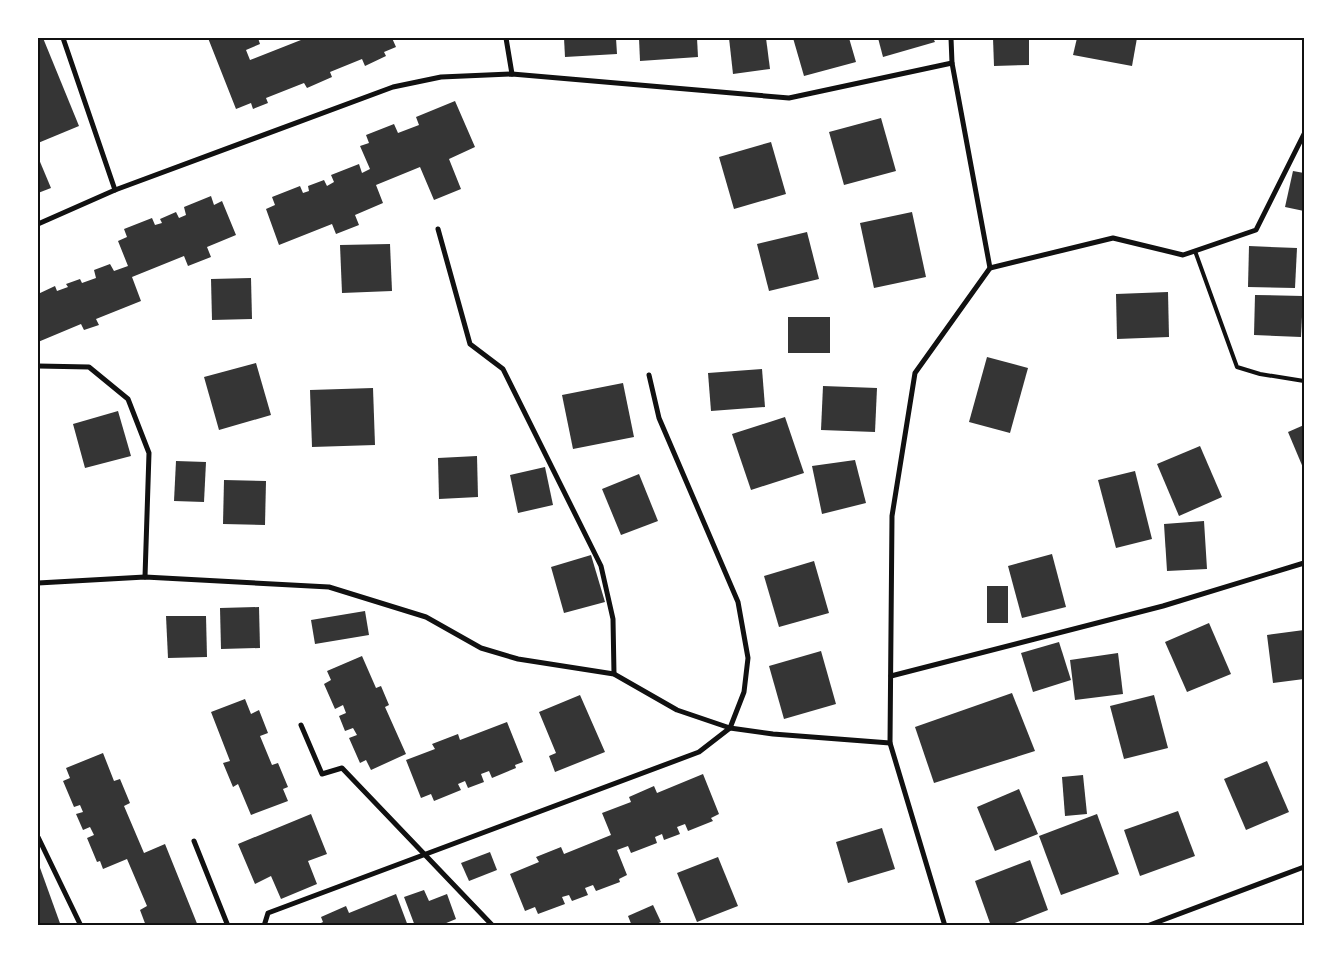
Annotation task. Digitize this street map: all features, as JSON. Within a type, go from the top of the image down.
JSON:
[{"type":"street","points":[[63,38],[115,190]]},
{"type":"street","points":[[506,38],[512,74]]},
{"type":"street","points":[[951,38],[952,63],[990,268]]},
{"type":"street","points":[[38,224],[115,190],[393,87],[440,77],[512,74],[789,98],[952,63]]},
{"type":"street","points":[[946,926],[890,743],[892,516],[915,374],[990,268],[1113,238],[1183,255],[1256,230],[1304,134]]},
{"type":"street","points":[[438,229],[470,344],[504,369],[601,566],[613,619],[614,674]]},
{"type":"street","points":[[38,366],[90,367],[128,399],[149,453],[145,577]]},
{"type":"street","points":[[264,926],[268,913],[424,853],[699,752],[730,728],[744,692],[748,658],[738,602],[659,418],[649,375]]},
{"type":"street","points":[[891,676],[1164,606],[1304,563]]},
{"type":"street","points":[[38,583],[145,577],[328,587],[426,618],[481,648],[518,659],[614,674],[677,710],[730,728],[890,743]]},
{"type":"street","points":[[301,725],[322,774],[342,768],[493,926]]},
{"type":"street","points":[[38,837],[81,926]]},
{"type":"street","points":[[194,841],[228,926]]},
{"type":"street","points":[[1147,926],[1304,867]]},
{"type":"lane","points":[[1195,251],[1237,367],[1260,374],[1304,381]]},
{"type":"building","points":[[38,38],[43,38],[79,126],[38,143]]},
{"type":"building","points":[[208,38],[258,38],[260,44],[246,50],[250,60],[306,38],[392,38],[396,47],[384,52],[386,56],[365,66],[362,59],[330,72],[332,77],[307,88],[304,83],[266,98],[268,103],[253,109],[251,103],[236,109]]},
{"type":"building","points":[[564,38],[616,38],[617,54],[565,57]]},
{"type":"building","points":[[639,38],[697,38],[698,57],[640,61]]},
{"type":"building","points":[[729,38],[766,38],[770,69],[733,74]]},
{"type":"building","points":[[793,38],[849,38],[856,62],[804,76]]},
{"type":"building","points":[[878,38],[933,38],[935,42],[883,57]]},
{"type":"building","points":[[993,38],[1029,38],[1029,65],[994,66]]},
{"type":"building","points":[[1077,38],[1137,38],[1132,66],[1073,55]]},
{"type":"building","points":[[455,101],[475,147],[449,159],[461,189],[434,200],[420,167],[376,185],[383,203],[355,215],[359,225],[336,234],[332,224],[279,245],[266,209],[275,205],[272,197],[300,186],[303,193],[309,191],[308,186],[324,180],[327,186],[334,182],[331,175],[359,164],[362,173],[370,169],[360,146],[369,143],[366,135],[394,124],[398,133],[419,125],[416,117]]},
{"type":"building","points":[[881,118],[896,171],[844,185],[829,132]]},
{"type":"building","points":[[771,142],[786,194],[734,209],[719,157]]},
{"type":"building","points":[[38,157],[51,188],[38,193]]},
{"type":"building","points":[[1293,171],[1304,173],[1304,211],[1285,207]]},
{"type":"building","points":[[211,196],[214,205],[222,201],[236,235],[207,247],[211,257],[188,266],[184,256],[132,277],[141,301],[96,319],[99,325],[84,330],[81,324],[38,342],[38,294],[55,286],[57,291],[68,287],[66,284],[80,279],[82,283],[96,278],[94,270],[110,264],[114,271],[128,266],[118,241],[127,237],[124,229],[152,218],[155,225],[162,223],[160,219],[176,212],[179,218],[186,215],[184,207]]},
{"type":"building","points":[[912,212],[926,277],[874,288],[860,223]]},
{"type":"building","points":[[807,232],[819,279],[769,291],[757,244]]},
{"type":"building","points":[[390,244],[392,291],[342,293],[340,245]]},
{"type":"building","points":[[1249,246],[1297,248],[1295,288],[1248,287]]},
{"type":"building","points":[[251,278],[252,319],[212,320],[211,279]]},
{"type":"building","points":[[1168,292],[1169,337],[1117,339],[1116,294]]},
{"type":"building","points":[[1255,295],[1303,296],[1301,337],[1254,335]]},
{"type":"building","points":[[788,317],[830,317],[830,353],[788,353]]},
{"type":"building","points":[[987,357],[1028,368],[1010,433],[969,422]]},
{"type":"building","points":[[256,363],[271,415],[219,430],[204,377]]},
{"type":"building","points":[[762,369],[765,407],[711,411],[708,373]]},
{"type":"building","points":[[623,383],[634,437],[573,449],[562,395]]},
{"type":"building","points":[[823,386],[877,388],[875,432],[821,430]]},
{"type":"building","points":[[373,388],[375,445],[312,447],[310,390]]},
{"type":"building","points":[[118,411],[131,456],[85,468],[73,424]]},
{"type":"building","points":[[785,417],[804,473],[751,490],[732,434]]},
{"type":"building","points":[[1304,425],[1304,470],[1288,432]]},
{"type":"building","points":[[1200,446],[1222,497],[1179,516],[1157,464]]},
{"type":"building","points":[[477,456],[478,497],[439,499],[438,458]]},
{"type":"building","points":[[855,460],[866,503],[822,514],[812,466]]},
{"type":"building","points":[[176,461],[206,462],[204,502],[174,501]]},
{"type":"building","points":[[545,467],[553,505],[518,513],[510,475]]},
{"type":"building","points":[[1135,471],[1152,539],[1116,548],[1098,480]]},
{"type":"building","points":[[639,474],[658,521],[621,535],[602,489]]},
{"type":"building","points":[[224,480],[266,481],[265,525],[223,524]]},
{"type":"building","points":[[1204,521],[1207,569],[1167,571],[1164,524]]},
{"type":"building","points":[[1052,554],[1066,607],[1022,618],[1008,566]]},
{"type":"building","points":[[591,555],[605,602],[564,613],[551,567]]},
{"type":"building","points":[[814,561],[829,613],[779,627],[764,576]]},
{"type":"building","points":[[987,586],[1008,586],[1008,623],[987,623]]},
{"type":"building","points":[[259,607],[260,648],[221,649],[220,608]]},
{"type":"building","points":[[365,611],[369,635],[315,644],[311,620]]},
{"type":"building","points":[[166,616],[206,616],[207,657],[168,658]]},
{"type":"building","points":[[1209,623],[1231,674],[1187,692],[1165,642]]},
{"type":"building","points":[[1304,630],[1304,679],[1273,683],[1267,635]]},
{"type":"building","points":[[1059,642],[1071,680],[1033,692],[1021,653]]},
{"type":"building","points":[[821,651],[836,704],[784,719],[769,666]]},
{"type":"building","points":[[1118,653],[1123,694],[1075,700],[1070,660]]},
{"type":"building","points":[[362,656],[376,688],[381,686],[389,705],[385,707],[406,754],[371,770],[366,760],[360,763],[349,738],[357,735],[353,728],[345,731],[339,716],[346,713],[343,705],[335,709],[324,684],[331,680],[327,671]]},
{"type":"building","points":[[1012,693],[1035,751],[934,783],[915,727]]},
{"type":"building","points":[[580,695],[605,752],[555,772],[549,756],[556,753],[539,712]]},
{"type":"building","points":[[1154,695],[1168,748],[1124,759],[1110,706]]},
{"type":"building","points":[[245,699],[251,714],[259,710],[268,733],[260,736],[272,765],[278,763],[288,787],[283,789],[288,801],[251,815],[238,784],[233,787],[223,763],[230,761],[211,712]]},
{"type":"building","points":[[507,722],[523,762],[515,765],[516,768],[492,778],[489,771],[481,774],[484,782],[468,788],[465,781],[458,784],[461,790],[434,801],[431,794],[421,798],[406,760],[435,749],[432,744],[458,734],[460,740]]},
{"type":"building","points":[[103,753],[114,781],[120,779],[130,803],[124,806],[144,853],[165,844],[198,926],[146,926],[140,910],[147,906],[127,859],[103,869],[100,861],[97,862],[87,838],[94,835],[90,827],[83,830],[76,814],[83,812],[80,805],[74,807],[63,781],[70,778],[66,768]]},
{"type":"building","points":[[1267,761],[1289,812],[1246,830],[1224,779]]},
{"type":"building","points":[[703,774],[719,814],[711,818],[713,821],[688,831],[685,824],[677,827],[680,834],[664,840],[662,834],[655,837],[657,843],[631,853],[628,846],[617,850],[627,875],[619,879],[620,882],[596,891],[593,885],[585,888],[588,895],[572,901],[569,895],[562,897],[565,904],[538,914],[535,907],[525,911],[510,874],[539,862],[536,857],[561,847],[564,854],[611,835],[602,813],[631,802],[629,797],[654,786],[657,793]]},
{"type":"building","points":[[1083,775],[1087,814],[1065,816],[1062,777]]},
{"type":"building","points":[[1019,789],[1038,834],[995,851],[977,807]]},
{"type":"building","points":[[1178,811],[1195,856],[1140,876],[1124,830]]},
{"type":"building","points":[[311,814],[327,854],[308,861],[317,884],[281,899],[271,876],[255,884],[238,844]]},
{"type":"building","points":[[1097,814],[1119,874],[1061,895],[1039,836]]},
{"type":"building","points":[[882,828],[895,869],[848,883],[836,842]]},
{"type":"building","points":[[490,852],[497,870],[469,881],[461,863]]},
{"type":"building","points":[[718,857],[738,906],[697,922],[677,873]]},
{"type":"building","points":[[1030,860],[1048,910],[1007,926],[991,926],[975,881]]},
{"type":"building","points":[[39,865],[61,926],[38,926]]},
{"type":"building","points":[[424,890],[429,901],[447,894],[456,919],[439,926],[415,926],[404,897]]},
{"type":"building","points":[[396,894],[408,926],[315,926],[323,922],[321,917],[346,906],[349,913]]},
{"type":"building","points":[[653,905],[661,922],[652,926],[632,926],[628,916]]}]
